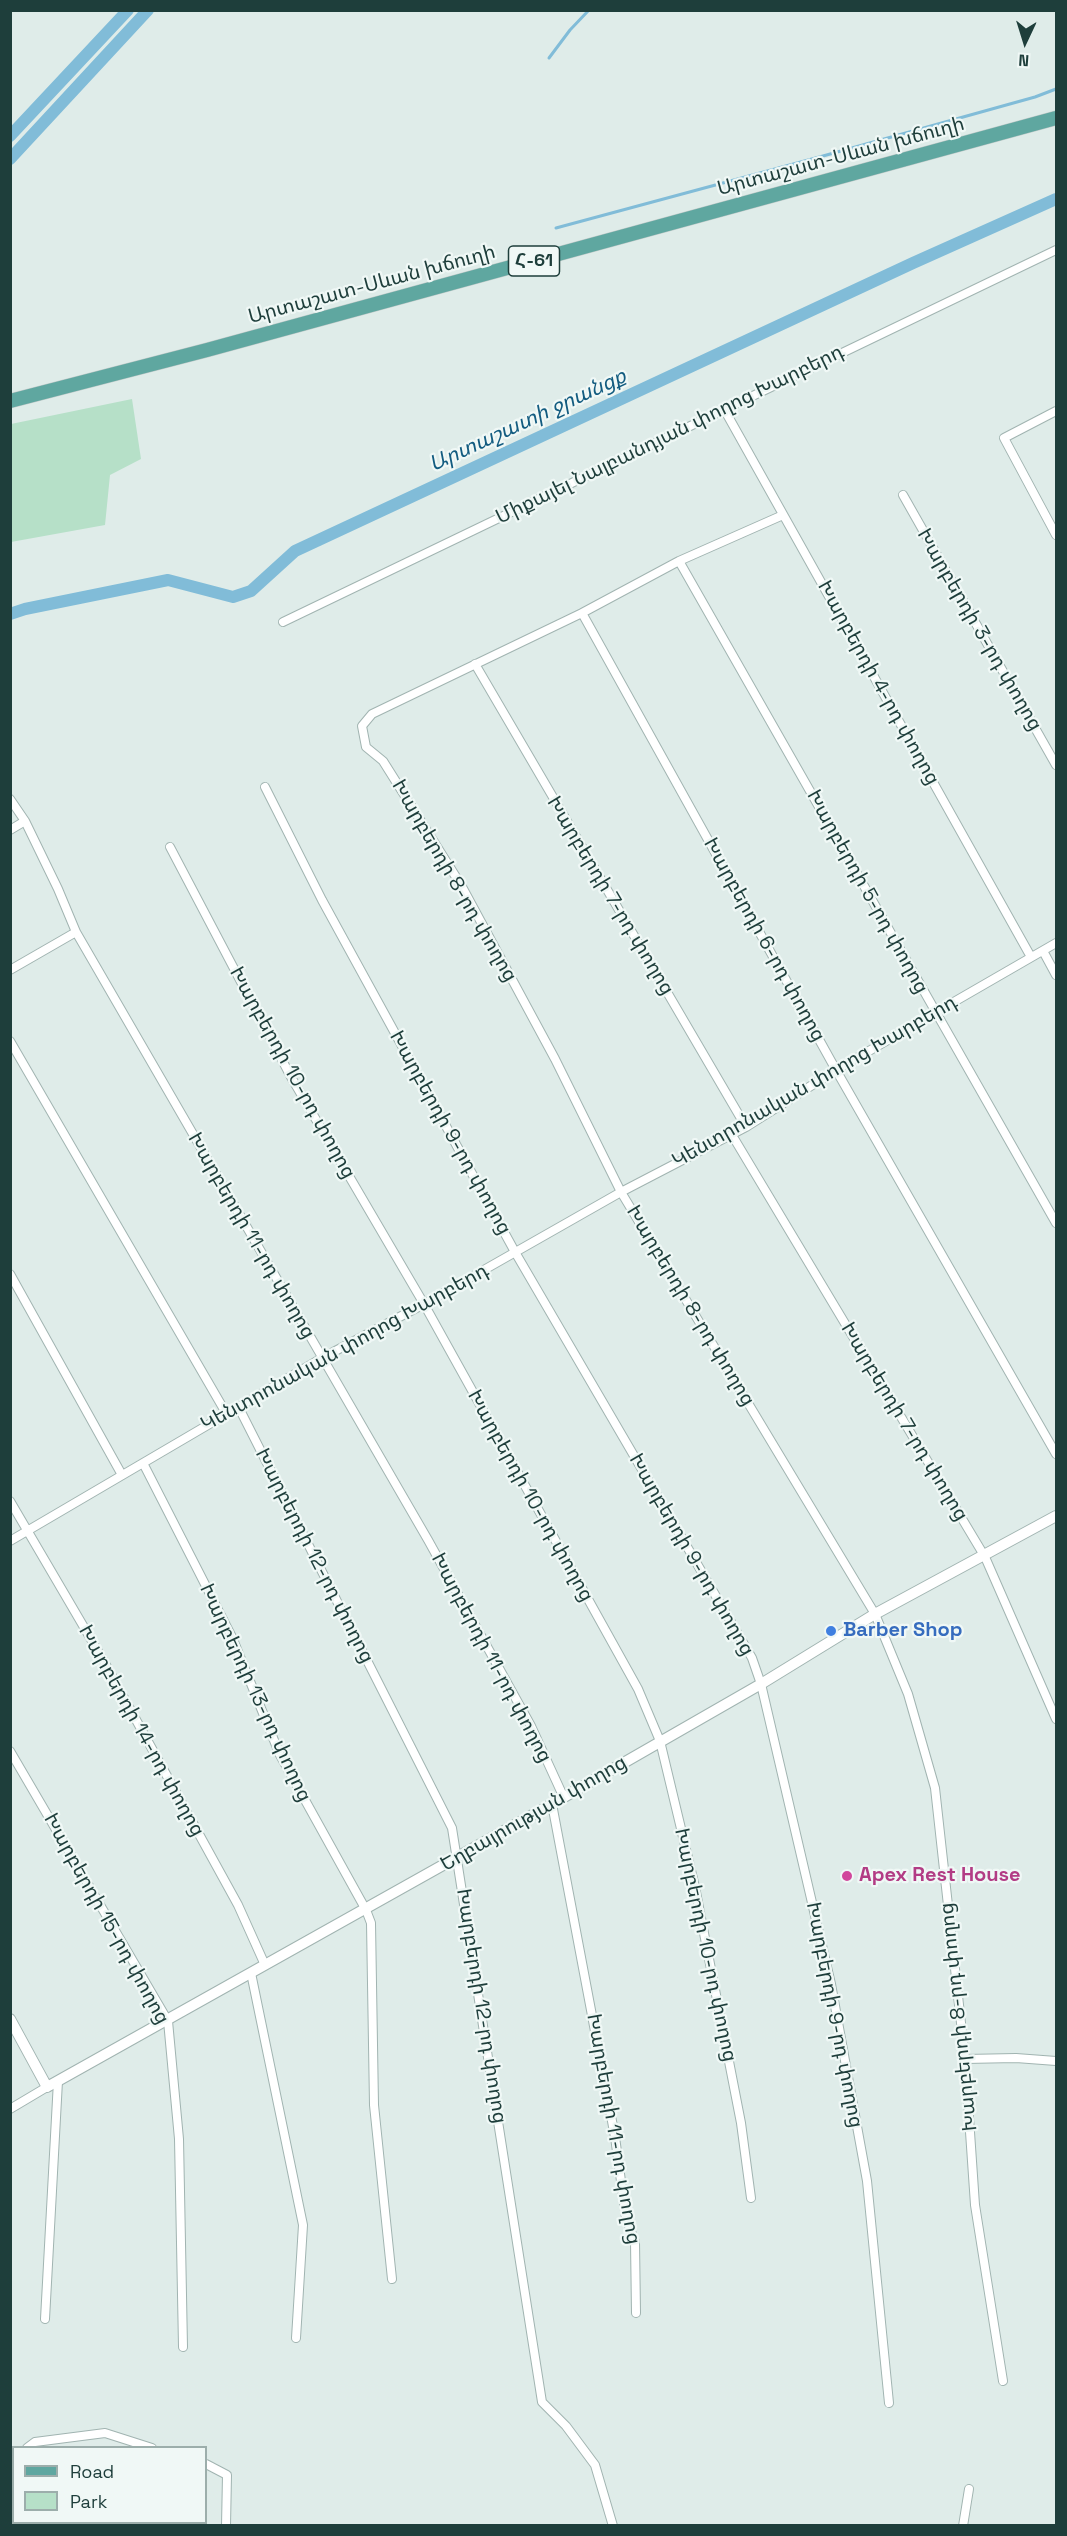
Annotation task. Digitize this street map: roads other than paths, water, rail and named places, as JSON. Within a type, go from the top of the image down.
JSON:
[{"type":"main road","name":"Արտաշատ-Սևան խճուղի","points":[[10,401],[207,350],[1056,118]]},
{"type":"street","name":"Միքայել Նալբանդյան փողոց Խարբերդ","points":[[283,622],[1056,250]]},
{"type":"street","name":"Խարբերդի 4-րդ փողոց","points":[[724,409],[1031,957]]},
{"type":"street","points":[[1056,411],[1004,438],[1056,535]]},
{"type":"street","name":"Խարբերդի 3-րդ փողոց","points":[[903,495],[1056,765]]},
{"type":"street","name":"Խարբերդի 8-րդ փողոց","points":[[783,514],[679,561],[582,613],[372,714],[362,726],[366,747],[383,761],[461,885],[555,1059],[621,1192],[875,1614],[908,1694],[935,1788],[965,2059],[975,2205],[1004,2381]]},
{"type":"street","name":"Խարբերդի 5-րդ փողոց","points":[[679,561],[1056,1223]]},
{"type":"street","name":"Խարբերդի 6-րդ փողոց","points":[[582,613],[836,1070],[1056,1454]]},
{"type":"street","name":"Խարբերդի 7-րդ փողոց","points":[[475,664],[746,1127]]},
{"type":"street","name":"Խարբերդի 9-րդ փողոց","points":[[265,787],[322,900],[515,1252],[752,1658],[761,1684],[831,1984],[867,2181],[889,2403]]},
{"type":"street","name":"Խարբերդի 11-րդ փողոց","points":[[10,799],[25,822],[76,932],[428,1540],[531,1726],[564,1798]]},
{"type":"street","points":[[10,830],[25,822]]},
{"type":"street","name":"Խարբերդի 10-րդ փողոց","points":[[170,846],[291,1077],[424,1304],[638,1689],[660,1741],[695,1887],[741,2123],[751,2198]]},
{"type":"street","points":[[10,970],[76,932]]},
{"type":"street","name":"Կենտրոնական փողոց Խարբերդ","points":[[10,1541],[322,1358],[424,1304],[621,1192],[732,1135],[836,1070],[1056,944]]},
{"type":"street","points":[[1043,951],[1056,975]]},
{"type":"street","points":[[10,1041],[226,1413]]},
{"type":"street","name":"Խարբերդի 7-րդ փողոց","points":[[732,1135],[985,1557],[1056,1719]]},
{"type":"street","points":[[10,1274],[122,1475]]},
{"type":"street","name":"Խարբերդի 12-րդ փողոց","points":[[238,1406],[453,1828],[542,2402],[566,2426],[595,2464],[613,2526]]},
{"type":"street","name":"Խարբերդի 13-րդ փողոց","points":[[143,1463],[232,1637],[280,1755],[371,1923],[374,2104],[392,2279]]},
{"type":"street","name":"Խարբերդի 14-րդ փողոց","points":[[10,1501],[102,1658],[238,1905],[265,1965]]},
{"type":"street","name":"Եղբայրության փողոց","points":[[10,2109],[564,1798],[761,1684],[875,1614],[985,1557],[1056,1516]]},
{"type":"street","name":"Խարբերդի 15-րդ փողոց","points":[[10,1751],[168,2021],[179,2139],[183,2347]]},
{"type":"street","name":"Խարբերդի 11-րդ փողոց","points":[[552,1804],[615,2137],[626,2218],[635,2242],[636,2313]]},
{"type":"street","points":[[251,1973],[303,2225],[296,2338]]},
{"type":"street","points":[[10,2019],[47,2087]]},
{"type":"street","points":[[965,2059],[1016,2058],[1056,2061]]},
{"type":"street","points":[[45,2319],[58,2081]]},
{"type":"street","points":[[30,2446],[35,2442],[105,2433],[146,2446]]},
{"type":"street","points":[[207,2465],[227,2475],[226,2526]]},
{"type":"street","points":[[963,2526],[969,2489]]},
{"type":"waterway","points":[[10,136],[128,10]]},
{"type":"waterway","points":[[10,159],[148,10]]},
{"type":"waterway","points":[[549,58],[589,10]]},
{"type":"waterway","points":[[556,228],[823,156],[1035,97],[1056,89]]},
{"type":"waterway","name":"Արտաշատի ջրանցք","points":[[10,614],[168,580],[233,597],[251,591],[295,551],[913,263],[1056,199]]},
{"type":"place","name":"Barber Shop","points":[[831,1631]]},
{"type":"place","name":"Apex Rest House","points":[[847,1876]]}]
